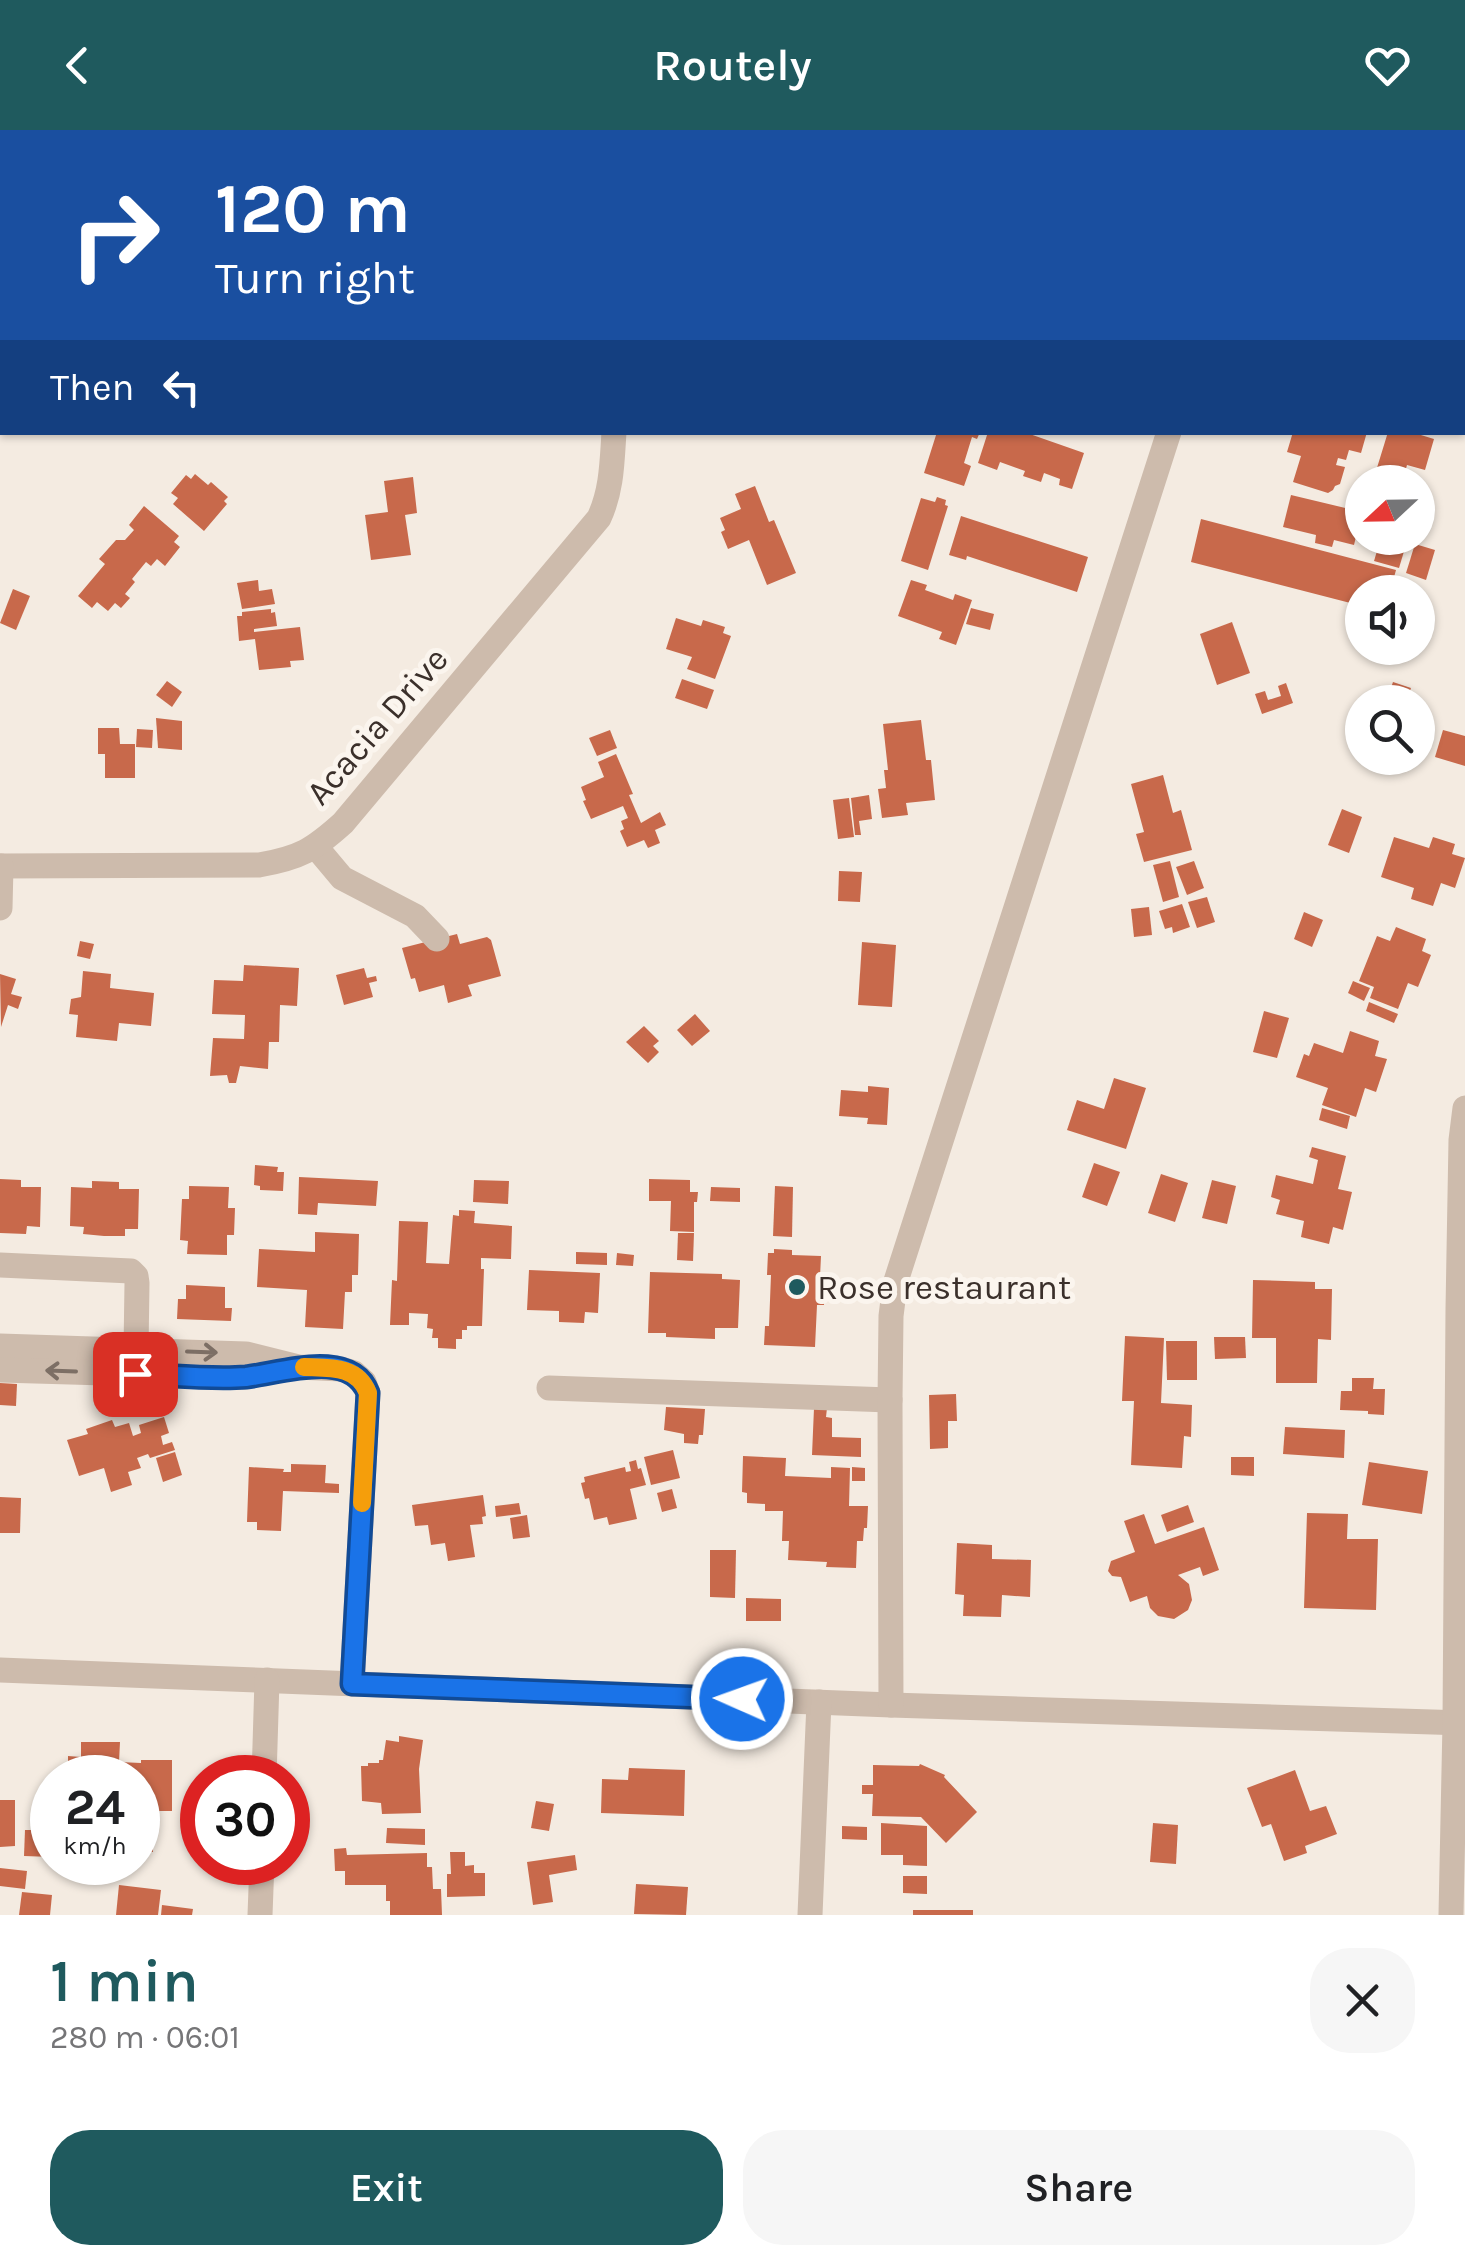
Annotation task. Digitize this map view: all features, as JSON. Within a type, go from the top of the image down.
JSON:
[{"type":"street","name":"Acacia Drive","points":[[0,866],[259,865],[289,860],[316,846],[343,823],[600,518],[608,500],[614,435]]},
{"type":"street","points":[[891,1705],[890,1400],[894,1284],[1168,435]]},
{"type":"street","points":[[316,846],[342,878],[415,916],[438,939]]},
{"type":"street","points":[[0,866],[0,908]]},
{"type":"street","points":[[1451,1915],[1460,1723],[1461,1140],[1465,1108]]},
{"type":"street","points":[[0,1265],[131,1270],[138,1283],[136,1350]]},
{"type":"street","points":[[0,1346],[246,1354],[298,1367],[340,1369],[364,1382],[368,1393],[352,1684]]},
{"type":"street","points":[[0,1370],[244,1377],[298,1367]]},
{"type":"street","points":[[550,1388],[890,1400]]},
{"type":"street","points":[[0,1670],[1460,1723]]},
{"type":"street","points":[[264,1755],[266,1680]]},
{"type":"street","points":[[810,1915],[819,1702]]},
{"type":"street","points":[[260,1915],[261,1885]]},
{"type":"building","points":[[936,435],[979,435],[977,439],[972,437],[964,463],[971,466],[964,486],[924,473]]},
{"type":"building","points":[[987,435],[1033,435],[1084,453],[1072,489],[1044,473],[1041,482],[1000,462],[997,470],[978,463]]},
{"type":"building","points":[[1292,435],[1366,435],[1361,453],[1349,450],[1346,460],[1338,458],[1336,465],[1345,467],[1340,484],[1328,493],[1293,482],[1301,456],[1287,452]]},
{"type":"building","points":[[1387,435],[1434,439],[1426,465],[1378,465]]},
{"type":"building","points":[[195,474],[228,497],[224,501],[227,504],[204,531],[173,504],[178,498],[171,493],[186,475],[191,479]]},
{"type":"building","points":[[413,477],[417,513],[405,515],[411,555],[371,560],[365,515],[388,512],[384,481]]},
{"type":"building","points":[[755,486],[796,573],[767,585],[749,540],[728,549],[721,532],[725,530],[720,518],[741,509],[735,494]]},
{"type":"building","points":[[1291,495],[1345,508],[1345,543],[1334,540],[1332,547],[1315,543],[1316,535],[1283,527]]},
{"type":"building","points":[[937,497],[946,500],[948,506],[928,570],[901,561],[921,498],[935,502]]},
{"type":"building","points":[[144,506],[179,536],[174,542],[180,547],[165,566],[157,559],[151,566],[146,562],[132,579],[135,582],[125,594],[130,598],[121,608],[115,603],[108,611],[97,602],[92,608],[78,596],[105,564],[99,559],[116,540],[125,540],[134,530],[129,525]]},
{"type":"building","points":[[961,516],[1088,557],[1077,592],[967,556],[966,560],[949,555]]},
{"type":"building","points":[[1201,519],[1396,570],[1395,575],[1345,575],[1345,602],[1191,562]]},
{"type":"building","points":[[1376,555],[1403,555],[1399,568],[1374,561]]},
{"type":"building","points":[[1412,555],[1434,555],[1428,575],[1406,573]]},
{"type":"building","points":[[258,580],[259,591],[272,589],[275,604],[242,609],[237,583]]},
{"type":"building","points":[[911,580],[927,585],[925,590],[953,600],[955,594],[972,600],[956,645],[939,639],[942,632],[898,616]]},
{"type":"building","points":[[13,589],[30,596],[16,630],[0,623]]},
{"type":"building","points":[[971,608],[994,614],[990,630],[966,624]]},
{"type":"building","points":[[271,609],[277,626],[254,632],[300,627],[304,660],[290,661],[291,667],[259,670],[255,639],[239,641],[237,616]]},
{"type":"building","points":[[676,618],[701,626],[703,620],[725,627],[723,633],[731,636],[715,679],[687,669],[692,657],[666,649]]},
{"type":"building","points":[[1232,622],[1250,673],[1217,685],[1200,634]]},
{"type":"building","points":[[682,679],[714,690],[707,709],[675,698]]},
{"type":"building","points":[[167,681],[182,692],[172,707],[156,695]]},
{"type":"building","points":[[1286,683],[1293,703],[1262,714],[1255,694],[1265,691],[1268,700],[1281,696],[1278,686]]},
{"type":"building","points":[[156,718],[182,721],[182,750],[158,748]]},
{"type":"building","points":[[921,720],[935,800],[906,803],[908,815],[882,818],[878,789],[886,788],[884,770],[888,770],[883,724]]},
{"type":"building","points":[[98,728],[119,728],[120,744],[135,744],[135,778],[105,778],[105,754],[98,754]]},
{"type":"building","points":[[137,729],[153,730],[152,748],[136,747]]},
{"type":"building","points":[[610,730],[617,748],[597,756],[589,738]]},
{"type":"building","points":[[1443,730],[1465,736],[1465,766],[1435,757]]},
{"type":"building","points":[[616,754],[641,823],[660,812],[666,825],[655,830],[660,843],[648,848],[644,840],[627,847],[620,831],[624,829],[621,821],[628,818],[623,806],[591,819],[583,801],[586,800],[581,787],[604,777],[598,762]]},
{"type":"building","points":[[1163,775],[1173,813],[1181,810],[1192,850],[1144,862],[1136,834],[1144,832],[1131,784]]},
{"type":"building","points":[[869,795],[872,819],[859,821],[861,835],[855,835],[851,798]]},
{"type":"building","points":[[849,798],[854,837],[838,839],[833,800]]},
{"type":"building","points":[[1342,809],[1362,817],[1349,853],[1328,845]]},
{"type":"building","points":[[1394,837],[1429,848],[1433,837],[1455,844],[1452,854],[1465,858],[1455,888],[1441,883],[1433,906],[1411,899],[1414,888],[1381,877]]},
{"type":"building","points":[[1170,861],[1179,897],[1163,902],[1153,865]]},
{"type":"building","points":[[1194,861],[1204,888],[1187,895],[1176,867]]},
{"type":"building","points":[[839,871],[862,872],[860,902],[838,901]]},
{"type":"building","points":[[1207,897],[1215,922],[1197,928],[1188,902]]},
{"type":"building","points":[[1182,904],[1190,927],[1173,933],[1172,927],[1165,929],[1159,911]]},
{"type":"building","points":[[1149,907],[1152,935],[1134,937],[1131,909]]},
{"type":"building","points":[[1304,912],[1323,920],[1312,947],[1294,939]]},
{"type":"building","points":[[1396,927],[1426,939],[1422,951],[1431,955],[1418,987],[1408,983],[1398,1009],[1370,998],[1374,987],[1359,981],[1377,936],[1390,941]]},
{"type":"building","points":[[457,934],[460,944],[487,937],[491,940],[501,976],[468,985],[472,996],[448,1003],[444,985],[419,992],[402,948]]},
{"type":"building","points":[[80,941],[94,944],[90,959],[77,956]]},
{"type":"building","points":[[862,942],[896,945],[892,1007],[858,1005]]},
{"type":"building","points":[[244,965],[299,968],[297,1006],[280,1005],[279,1042],[269,1042],[268,1069],[240,1066],[236,1083],[229,1083],[227,1075],[210,1076],[213,1038],[244,1039],[245,1015],[212,1014],[214,980],[243,981]]},
{"type":"building","points":[[364,968],[367,978],[376,976],[377,981],[369,983],[373,997],[344,1005],[336,975]]},
{"type":"building","points":[[83,971],[111,974],[110,988],[154,993],[151,1026],[119,1023],[117,1041],[76,1037],[78,1015],[69,1014],[71,999],[81,997]]},
{"type":"building","points":[[0,974],[16,979],[11,994],[22,997],[18,1009],[8,1005],[1,1027]]},
{"type":"building","points":[[1353,981],[1370,988],[1364,1001],[1348,993]]},
{"type":"building","points":[[1369,1002],[1398,1014],[1394,1023],[1366,1011]]},
{"type":"building","points":[[1264,1011],[1289,1018],[1277,1058],[1253,1052]]},
{"type":"building","points":[[695,1014],[710,1031],[692,1046],[677,1030]]},
{"type":"building","points":[[644,1026],[659,1041],[653,1046],[659,1052],[648,1063],[626,1042]]},
{"type":"building","points":[[1350,1031],[1379,1041],[1375,1056],[1387,1059],[1376,1092],[1365,1088],[1356,1117],[1322,1105],[1328,1088],[1296,1077],[1304,1054],[1309,1056],[1314,1043],[1343,1053]]},
{"type":"building","points":[[1114,1078],[1146,1088],[1126,1149],[1067,1130],[1077,1100],[1104,1109]]},
{"type":"building","points":[[868,1086],[889,1088],[887,1125],[867,1124],[868,1118],[839,1116],[841,1090],[868,1092]]},
{"type":"building","points":[[1322,1108],[1350,1116],[1347,1129],[1319,1120]]},
{"type":"building","points":[[1312,1147],[1346,1156],[1338,1189],[1352,1192],[1343,1230],[1333,1227],[1329,1244],[1301,1237],[1304,1221],[1276,1214],[1280,1200],[1271,1197],[1276,1175],[1313,1184],[1318,1160],[1309,1157]]},
{"type":"building","points":[[1094,1163],[1120,1172],[1107,1206],[1082,1197]]},
{"type":"building","points":[[255,1165],[278,1167],[277,1172],[284,1172],[283,1191],[260,1190],[260,1186],[254,1185]]},
{"type":"building","points":[[1161,1174],[1188,1183],[1175,1222],[1148,1213]]},
{"type":"building","points":[[299,1177],[378,1181],[376,1206],[318,1203],[317,1215],[298,1214]]},
{"type":"building","points":[[0,1179],[21,1180],[21,1187],[41,1187],[40,1227],[27,1226],[26,1234],[0,1233]]},
{"type":"building","points":[[649,1179],[690,1180],[690,1192],[698,1192],[694,1232],[670,1231],[671,1201],[649,1201]]},
{"type":"building","points":[[474,1180],[509,1181],[508,1204],[473,1202]]},
{"type":"building","points":[[1212,1180],[1236,1186],[1227,1224],[1202,1218]]},
{"type":"building","points":[[92,1181],[119,1182],[119,1189],[139,1189],[138,1229],[125,1229],[125,1236],[104,1236],[83,1234],[84,1227],[70,1226],[71,1187],[92,1188]]},
{"type":"building","points":[[189,1186],[229,1187],[228,1208],[235,1208],[234,1235],[227,1235],[227,1255],[187,1254],[188,1241],[180,1240],[182,1199],[189,1199]]},
{"type":"building","points":[[775,1186],[793,1187],[792,1237],[773,1236]]},
{"type":"building","points":[[711,1187],[740,1188],[740,1202],[710,1201]]},
{"type":"building","points":[[459,1210],[475,1211],[474,1223],[512,1226],[511,1259],[481,1258],[482,1326],[462,1330],[462,1339],[456,1339],[456,1349],[438,1348],[438,1338],[432,1338],[433,1329],[427,1328],[428,1314],[409,1313],[409,1325],[390,1325],[392,1280],[397,1281],[399,1221],[428,1222],[426,1263],[449,1264],[453,1215],[459,1216]]},
{"type":"building","points":[[315,1232],[359,1234],[358,1275],[352,1275],[352,1292],[345,1292],[343,1329],[305,1327],[307,1290],[257,1287],[259,1249],[315,1252]]},
{"type":"building","points":[[678,1233],[694,1233],[693,1261],[677,1260]]},
{"type":"building","points":[[774,1249],[792,1250],[792,1255],[821,1256],[824,1305],[817,1305],[815,1347],[764,1345],[765,1326],[769,1326],[768,1253],[774,1253]]},
{"type":"building","points":[[576,1252],[607,1253],[607,1265],[576,1264]]},
{"type":"building","points":[[617,1253],[634,1255],[633,1266],[616,1265]]},
{"type":"building","points":[[529,1270],[600,1273],[598,1313],[585,1312],[584,1323],[559,1322],[559,1311],[527,1310]]},
{"type":"building","points":[[650,1272],[722,1274],[722,1279],[740,1280],[738,1328],[715,1328],[715,1339],[648,1333]]},
{"type":"building","points":[[1253,1280],[1315,1282],[1315,1289],[1332,1289],[1331,1340],[1318,1339],[1317,1383],[1276,1383],[1276,1338],[1252,1338]]},
{"type":"building","points":[[186,1285],[225,1287],[225,1308],[232,1308],[231,1321],[177,1319],[178,1299],[186,1299]]},
{"type":"building","points":[[1125,1336],[1164,1338],[1161,1403],[1192,1405],[1191,1437],[1184,1436],[1182,1468],[1131,1465],[1134,1401],[1122,1401]]},
{"type":"building","points":[[1214,1337],[1245,1337],[1246,1358],[1215,1359]]},
{"type":"building","points":[[1166,1341],[1197,1341],[1197,1380],[1167,1380]]},
{"type":"building","points":[[1352,1378],[1374,1378],[1373,1389],[1385,1389],[1384,1415],[1340,1410],[1341,1391],[1352,1391]]},
{"type":"building","points":[[0,1383],[17,1384],[16,1406],[0,1405]]},
{"type":"building","points":[[956,1394],[957,1421],[948,1421],[948,1448],[930,1449],[929,1395]]},
{"type":"building","points":[[666,1407],[705,1409],[703,1435],[699,1435],[698,1444],[684,1443],[684,1434],[664,1430]]},
{"type":"building","points":[[814,1408],[827,1408],[826,1417],[832,1418],[832,1437],[861,1438],[861,1457],[812,1455]]},
{"type":"building","points":[[164,1417],[169,1433],[161,1436],[163,1445],[172,1442],[175,1450],[137,1458],[141,1468],[128,1472],[132,1485],[111,1492],[104,1468],[79,1476],[67,1440],[88,1434],[86,1429],[112,1420],[115,1427],[129,1423],[133,1436],[141,1433],[139,1425]]},
{"type":"building","points":[[1285,1427],[1345,1430],[1344,1458],[1283,1454]]},
{"type":"building","points":[[673,1450],[680,1478],[651,1485],[644,1457]]},
{"type":"building","points":[[175,1452],[182,1475],[163,1482],[156,1458]]},
{"type":"building","points":[[743,1456],[786,1458],[785,1476],[831,1478],[831,1467],[850,1468],[849,1506],[868,1506],[863,1541],[857,1541],[856,1568],[788,1560],[789,1541],[782,1541],[783,1511],[765,1511],[765,1504],[747,1503],[747,1493],[742,1492]]},
{"type":"building","points":[[1231,1457],[1254,1457],[1254,1476],[1231,1475]]},
{"type":"building","points":[[636,1460],[646,1485],[630,1489],[637,1519],[609,1525],[607,1517],[594,1520],[581,1483],[585,1482],[584,1477],[625,1467],[626,1472],[631,1471],[629,1462]]},
{"type":"building","points":[[1369,1462],[1428,1471],[1422,1514],[1362,1505]]},
{"type":"building","points":[[291,1464],[326,1465],[325,1483],[339,1484],[339,1493],[283,1491],[281,1531],[257,1530],[257,1522],[247,1522],[249,1467],[291,1472]]},
{"type":"building","points":[[852,1467],[865,1468],[865,1481],[852,1481]]},
{"type":"building","points":[[672,1489],[677,1508],[662,1512],[657,1493]]},
{"type":"building","points":[[483,1495],[483,1524],[470,1525],[475,1557],[448,1561],[445,1543],[431,1545],[428,1525],[415,1526],[412,1505]]},
{"type":"building","points":[[0,1497],[21,1498],[20,1533],[0,1533]]},
{"type":"building","points":[[519,1503],[521,1514],[496,1517],[495,1506]]},
{"type":"building","points":[[1188,1505],[1194,1522],[1167,1532],[1161,1515]]},
{"type":"building","points":[[1307,1513],[1348,1514],[1347,1539],[1378,1539],[1376,1610],[1304,1608]]},
{"type":"building","points":[[1144,1514],[1155,1544],[1204,1527],[1219,1570],[1203,1576],[1200,1567],[1178,1575],[1189,1584],[1192,1600],[1188,1610],[1174,1619],[1158,1616],[1150,1608],[1147,1596],[1130,1602],[1121,1577],[1108,1571],[1111,1561],[1135,1552],[1124,1521]]},
{"type":"building","points":[[527,1515],[530,1537],[513,1539],[510,1518]]},
{"type":"building","points":[[957,1543],[992,1545],[992,1559],[1031,1560],[1030,1597],[1002,1595],[1001,1617],[963,1616],[964,1595],[955,1594]]},
{"type":"building","points":[[710,1550],[736,1550],[735,1598],[710,1597]]},
{"type":"building","points":[[746,1598],[781,1599],[781,1621],[746,1621]]},
{"type":"building","points":[[399,1736],[423,1740],[419,1769],[421,1813],[382,1814],[381,1803],[362,1801],[361,1766],[383,1760],[386,1740],[399,1742]]},
{"type":"building","points":[[81,1742],[120,1742],[119,1755],[81,1755]]},
{"type":"building","points":[[160,1760],[172,1760],[172,1811],[160,1811]]},
{"type":"building","points":[[920,1764],[945,1775],[977,1812],[946,1843],[921,1817],[872,1816],[873,1794],[862,1794],[862,1785],[873,1785],[873,1765]]},
{"type":"building","points":[[629,1768],[685,1770],[684,1816],[601,1813],[602,1779],[628,1780]]},
{"type":"building","points":[[1295,1770],[1310,1811],[1326,1806],[1337,1834],[1305,1846],[1307,1853],[1284,1861],[1271,1824],[1262,1827],[1247,1788]]},
{"type":"building","points":[[0,1800],[15,1800],[15,1846],[0,1847]]},
{"type":"building","points":[[536,1801],[554,1804],[549,1831],[531,1828]]},
{"type":"building","points":[[881,1823],[927,1826],[927,1866],[903,1865],[903,1855],[881,1855]]},
{"type":"building","points":[[1153,1823],[1178,1825],[1176,1864],[1150,1862]]},
{"type":"building","points":[[842,1826],[867,1827],[867,1840],[842,1839]]},
{"type":"building","points":[[387,1828],[425,1829],[425,1845],[386,1843]]},
{"type":"building","points":[[25,1830],[30,1830],[30,1856],[24,1856]]},
{"type":"building","points":[[346,1848],[347,1855],[427,1853],[433,1889],[441,1889],[442,1915],[390,1915],[386,1885],[345,1885],[345,1871],[335,1871],[334,1849]]},
{"type":"building","points":[[450,1852],[465,1852],[465,1866],[474,1865],[474,1873],[485,1873],[485,1896],[447,1897]]},
{"type":"building","points":[[575,1855],[577,1870],[549,1875],[553,1902],[533,1905],[527,1862]]},
{"type":"building","points":[[0,1868],[27,1871],[25,1889],[0,1886]]},
{"type":"building","points":[[903,1876],[927,1876],[927,1894],[903,1893]]},
{"type":"building","points":[[636,1884],[688,1887],[686,1915],[634,1914]]},
{"type":"building","points":[[119,1885],[161,1890],[158,1915],[116,1915]]},
{"type":"building","points":[[22,1892],[52,1895],[50,1915],[19,1915]]},
{"type":"building","points":[[162,1905],[193,1909],[192,1915],[161,1915]]},
{"type":"building","points":[[913,1910],[973,1910],[973,1915],[913,1915]]},
{"type":"slow traffic","points":[[304,1367],[340,1369],[364,1382],[368,1393],[362,1503]]},
{"type":"place","name":"Rose restaurant","points":[[797,1287]]},
{"type":"route","points":[[135,1374],[244,1377],[298,1367],[340,1369],[364,1382],[368,1393],[352,1684],[742,1699]]}]
